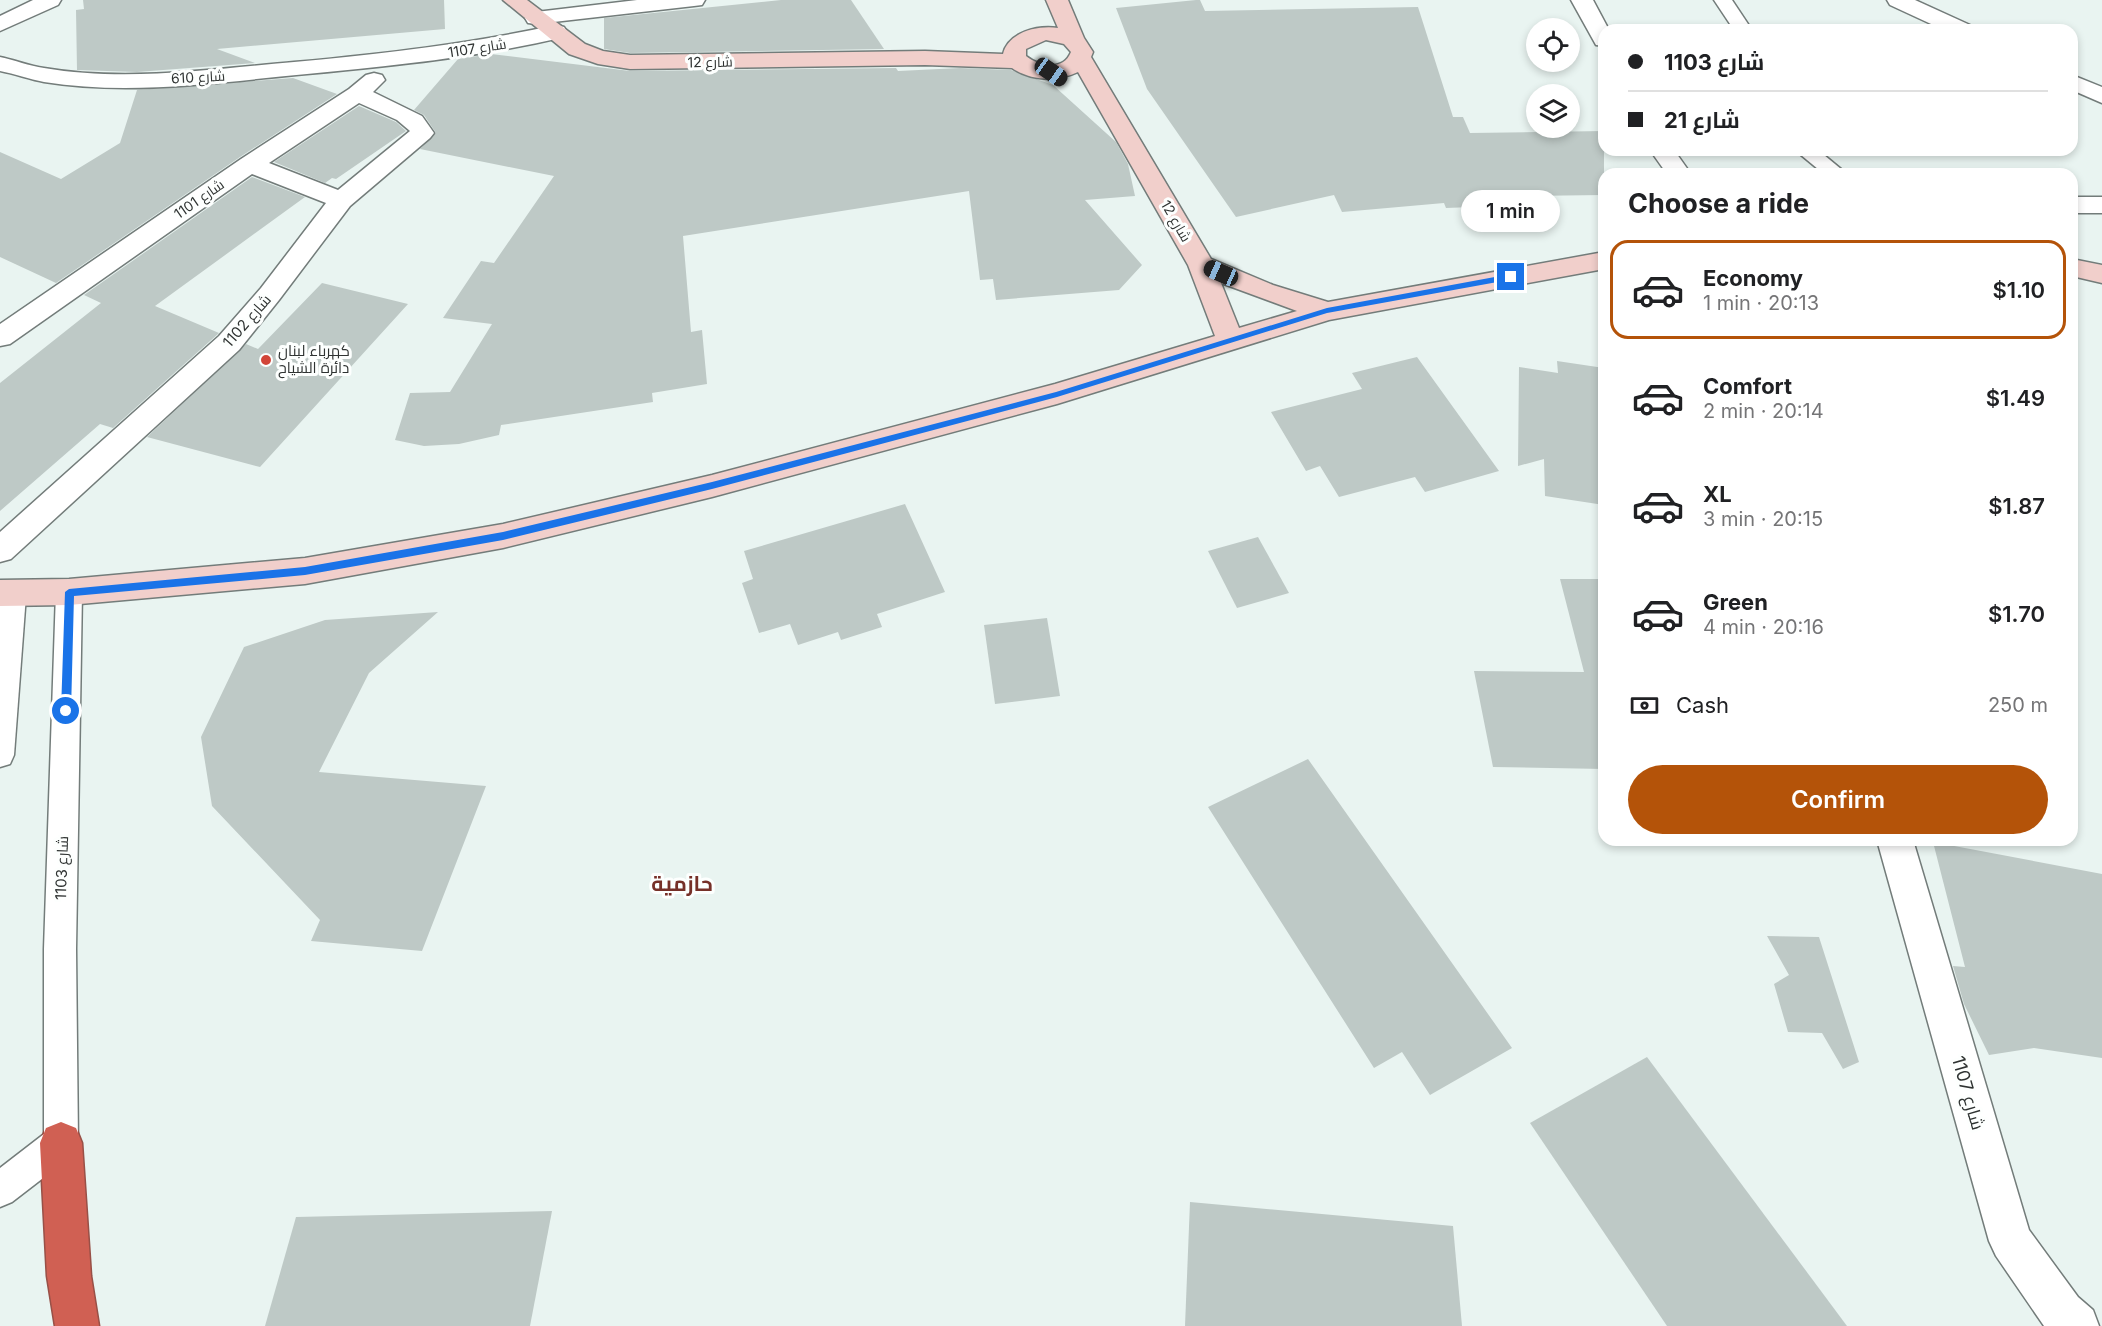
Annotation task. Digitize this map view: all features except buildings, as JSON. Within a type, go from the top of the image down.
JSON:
[{"type":"highway","points":[[61,1143],[69,1276],[77,1326]]},
{"type":"street","points":[[0,24],[50,0]]},
{"type":"street","name":"شارع 12","points":[[514,0],[577,49],[598,57],[630,62],[925,58],[1024,46],[1056,34],[1078,49]]},
{"type":"street","points":[[536,18],[656,2],[694,0]]},
{"type":"street","points":[[1024,46],[1053,0]]},
{"type":"street","name":"شارع 12","points":[[1057,0],[1078,49],[1201,265],[1230,340]]},
{"type":"street","points":[[1582,0],[1598,29]]},
{"type":"street","points":[[1898,0],[1949,24]]},
{"type":"street","name":"شارع 1107","points":[[398,60],[498,45],[556,32]]},
{"type":"street","name":"شارع 12","points":[[1024,46],[1032,69],[1051,72],[1114,115]]},
{"type":"street","points":[[1051,72],[1070,67],[1078,49]]},
{"type":"street","name":"شارع 610","points":[[0,64],[44,75],[122,80],[202,77],[398,60]]},
{"type":"street","name":"شارع 1101","points":[[0,337],[250,164],[357,94],[398,60]]},
{"type":"street","points":[[2078,85],[2102,96]]},
{"type":"street","name":"شارع 1102","points":[[0,550],[229,343],[270,294],[341,200],[422,133],[419,124],[404,115],[357,94]]},
{"type":"street","points":[[250,164],[341,200]]},
{"type":"street","points":[[2078,205],[2102,205]]},
{"type":"street","points":[[6,594],[69,592],[305,571],[503,536],[712,486],[1057,394],[1327,311],[1598,261]]},
{"type":"street","points":[[1201,265],[1264,291],[1327,311]]},
{"type":"street","points":[[2078,269],[2102,274]]},
{"type":"street","name":"شارع 1107","points":[[1897,846],[2011,1241],[2062,1313],[2077,1326]]},
{"type":"lane","points":[[1723,0],[1739,24]]},
{"type":"lane","points":[[1813,156],[1829,168]]},
{"type":"lane","name":"شارع 1103","points":[[61,1143],[60,949],[69,592]]},
{"type":"lane","points":[[0,756],[6,594]]},
{"type":"lane","points":[[0,1190],[61,1143]]},
{"type":"place","name":"كهرباء لبنان دائرة الشياح","points":[[266,360]]},
{"type":"district","name":"حازمية","points":[[682,884]]},
{"type":"route","points":[[66,711],[69,592],[305,571],[503,536],[712,486],[1057,394],[1327,311],[1511,277]]}]
